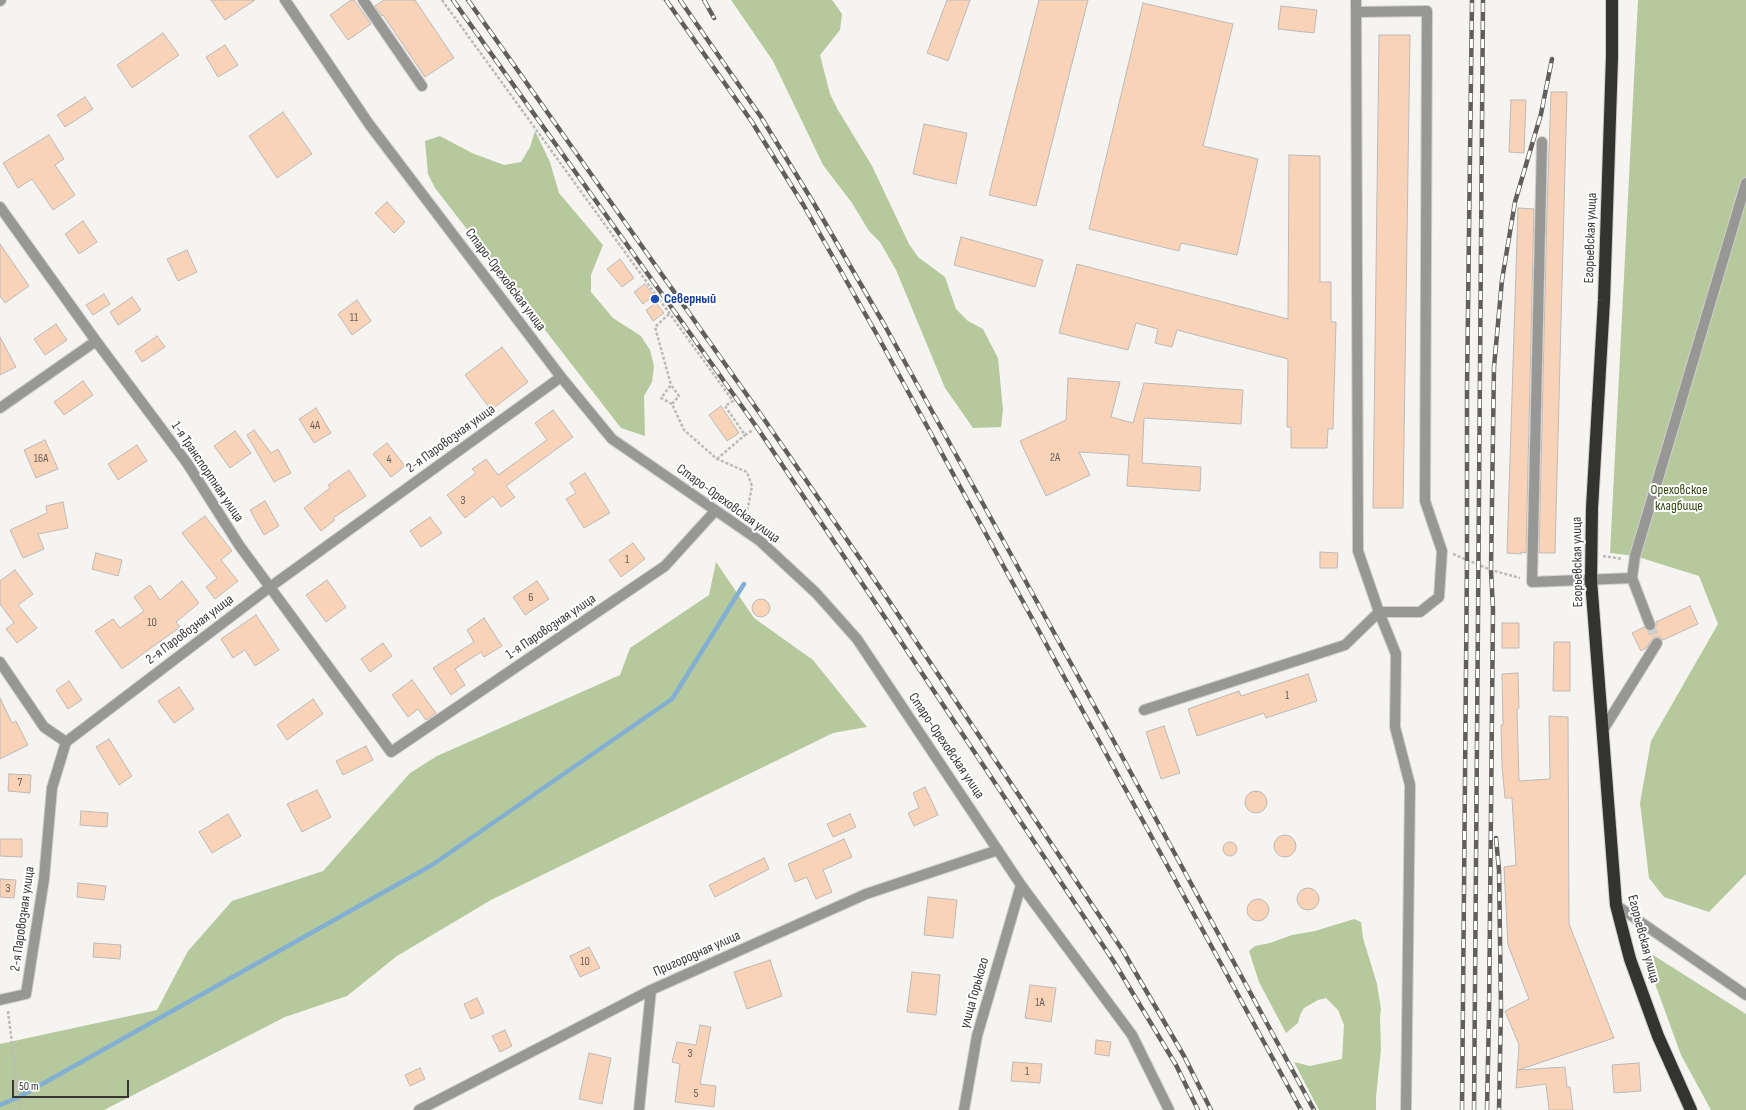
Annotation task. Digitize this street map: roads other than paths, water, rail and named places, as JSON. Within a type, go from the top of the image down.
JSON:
[{"type":"highway","name":"Егорьевская улица","points":[[1612,0],[1612,57],[1604,300],[1592,508],[1591,580],[1616,905],[1635,973],[1658,1036],[1691,1110]]},
{"type":"street","name":"Старо-Ореховская улица","points":[[285,0],[369,124],[561,377],[612,438],[760,541],[816,593],[857,639],[1021,885],[1132,1034],[1169,1110]]},
{"type":"street","points":[[363,0],[422,86]]},
{"type":"street","points":[[1356,0],[1358,551],[1379,612],[1396,654],[1395,727],[1410,785],[1406,1110]]},
{"type":"street","points":[[1144,710],[1345,645],[1379,612],[1420,612],[1439,597],[1442,551],[1425,501],[1427,10],[1356,12]]},
{"type":"street","points":[[1542,142],[1532,582],[1632,578]]},
{"type":"street","points":[[1650,625],[1632,578],[1635,556],[1746,183]]},
{"type":"street","name":"1-я Транспортная улица","points":[[0,207],[96,341],[187,463],[239,546],[391,752]]},
{"type":"street","points":[[0,408],[96,341]]},
{"type":"street","name":"2-я Паровозная улица","points":[[3,1000],[26,994],[44,879],[52,788],[66,742],[270,587],[561,377]]},
{"type":"street","name":"1-я Паровозная улица","points":[[391,752],[665,566],[715,511]]},
{"type":"street","points":[[1603,730],[1657,643]]},
{"type":"street","points":[[0,662],[44,727],[66,742]]},
{"type":"street","name":"Пригородная улица","points":[[419,1110],[651,990],[866,894],[998,850]]},
{"type":"street","name":"улица Горького","points":[[964,1110],[978,1036],[1021,885]]},
{"type":"street","points":[[1616,905],[1746,995]]},
{"type":"street","points":[[639,1110],[651,990]]},
{"type":"waterway","points":[[0,1105],[19,1097],[432,865],[672,699],[744,584]]},
{"type":"tunnel","points":[[1650,625],[1657,643]]},
{"type":"railway","points":[[453,0],[758,429],[876,604],[1114,962],[1176,1065],[1198,1110]]},
{"type":"railway","points":[[468,0],[766,422],[885,595],[1123,951],[1184,1056],[1211,1110]]},
{"type":"railway","points":[[666,0],[752,122],[804,206],[876,333],[1301,1110]]},
{"type":"railway","points":[[680,0],[761,117],[813,202],[885,326],[1112,738],[1314,1110]]},
{"type":"railway","points":[[704,0],[714,18]]},
{"type":"railway","points":[[1462,1110],[1467,388],[1472,0]]},
{"type":"railway","points":[[1474,1110],[1483,0]]},
{"type":"railway","points":[[1487,1110],[1493,609],[1491,570],[1494,367],[1502,280],[1515,202],[1541,114],[1552,59]]},
{"type":"railway","points":[[1496,838],[1499,870],[1501,1007],[1499,1110]]},
{"type":"place","name":"Северный","points":[[655,299]]},
{"type":"park label","name":"Ореховское кладбище","points":[[1679,498]]}]
